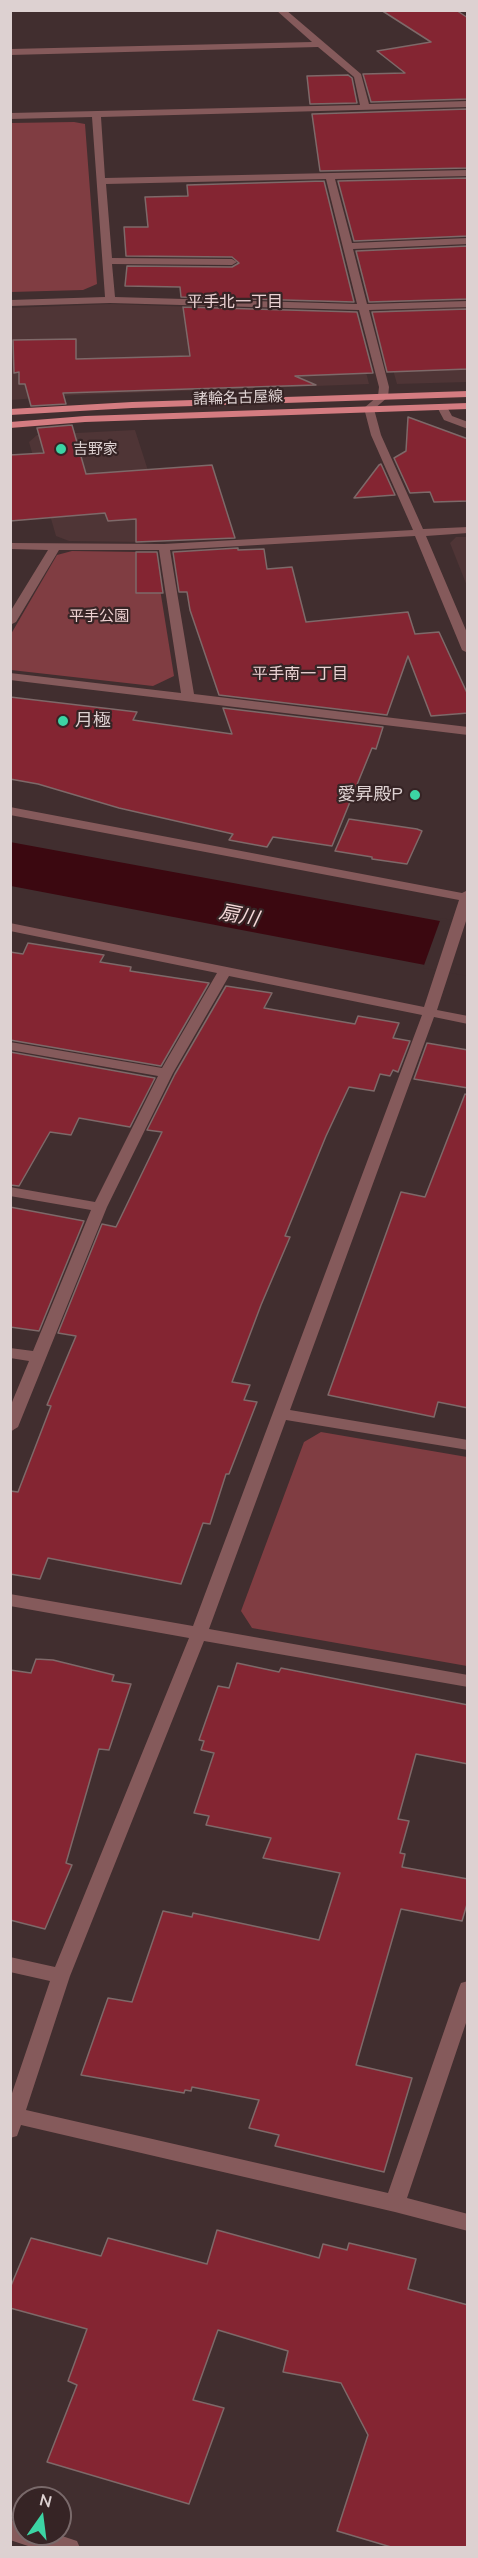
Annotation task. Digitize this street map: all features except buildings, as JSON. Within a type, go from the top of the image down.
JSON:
[{"type":"main road","name":"諸輪名古屋線","points":[[10,412],[132,405],[468,394]]},
{"type":"main road","name":"諸輪名古屋線","points":[[10,425],[84,419],[468,406]]},
{"type":"street","points":[[280,10],[358,76],[365,107]]},
{"type":"street","points":[[10,52],[319,44]]},
{"type":"street","points":[[10,116],[468,104]]},
{"type":"street","points":[[96,114],[110,300]]},
{"type":"street","points":[[101,181],[468,173]]},
{"type":"street","points":[[330,176],[346,246],[384,387],[383,398],[369,408],[376,435],[468,650]]},
{"type":"street","points":[[346,246],[468,240]]},
{"type":"street","points":[[108,261],[232,262]]},
{"type":"street","points":[[10,303],[110,300],[363,307],[468,304]]},
{"type":"street","points":[[442,407],[448,418],[468,426]]},
{"type":"street","points":[[10,546],[164,547],[468,530]]},
{"type":"street","points":[[10,622],[55,547]]},
{"type":"street","points":[[164,547],[188,697]]},
{"type":"street","points":[[10,676],[468,731]]},
{"type":"street","points":[[10,811],[467,896],[429,1013],[199,1634],[61,1976],[13,2123],[395,2203],[468,2223]]},
{"type":"street","points":[[10,927],[468,1020]]},
{"type":"street","points":[[10,1427],[100,1207],[166,1073],[226,970]]},
{"type":"street","points":[[10,1046],[166,1073]]},
{"type":"street","points":[[10,1191],[100,1207]]},
{"type":"street","points":[[10,1353],[39,1357]]},
{"type":"street","points":[[281,1414],[468,1445]]},
{"type":"street","points":[[10,1600],[468,1681]]},
{"type":"street","points":[[10,1964],[61,1976]]},
{"type":"street","points":[[395,2203],[468,1988]]},
{"type":"street","points":[[10,2530],[69,2547]]},
{"type":"shaded area","points":[[111,304],[252,309],[261,348],[359,344],[369,384],[75,395],[11,400],[10,308]]},
{"type":"shaded area","points":[[467,307],[467,382],[397,384],[378,317],[390,310]]},
{"type":"shaded area","points":[[135,430],[152,483],[127,486],[145,542],[69,541],[56,536],[29,442],[37,435]]},
{"type":"shaded area","points":[[456,537],[467,537],[467,586],[450,543]]},
{"type":"green space","points":[[74,122],[85,124],[97,284],[83,290],[11,292],[11,123]]},
{"type":"green space","name":"平手公園","points":[[72,551],[137,552],[155,558],[174,676],[153,686],[11,670],[11,634],[57,555]]},
{"type":"green space","points":[[321,1432],[467,1457],[467,1666],[252,1628],[241,1611],[304,1442]]},
{"type":"water","name":"扇川","points":[[10,842],[467,926],[467,973],[11,886]]},
{"type":"pier","points":[[441,918],[468,923],[468,976],[423,968]]},
{"type":"place","name":"吉野家","points":[[61,449]]},
{"type":"place","name":"月極","points":[[63,721]]},
{"type":"place","name":"愛昇殿P","points":[[415,795]]},
{"type":"district","name":"平手北一丁目","points":[[235,302]]},
{"type":"district","name":"平手南一丁目","points":[[300,674]]}]
